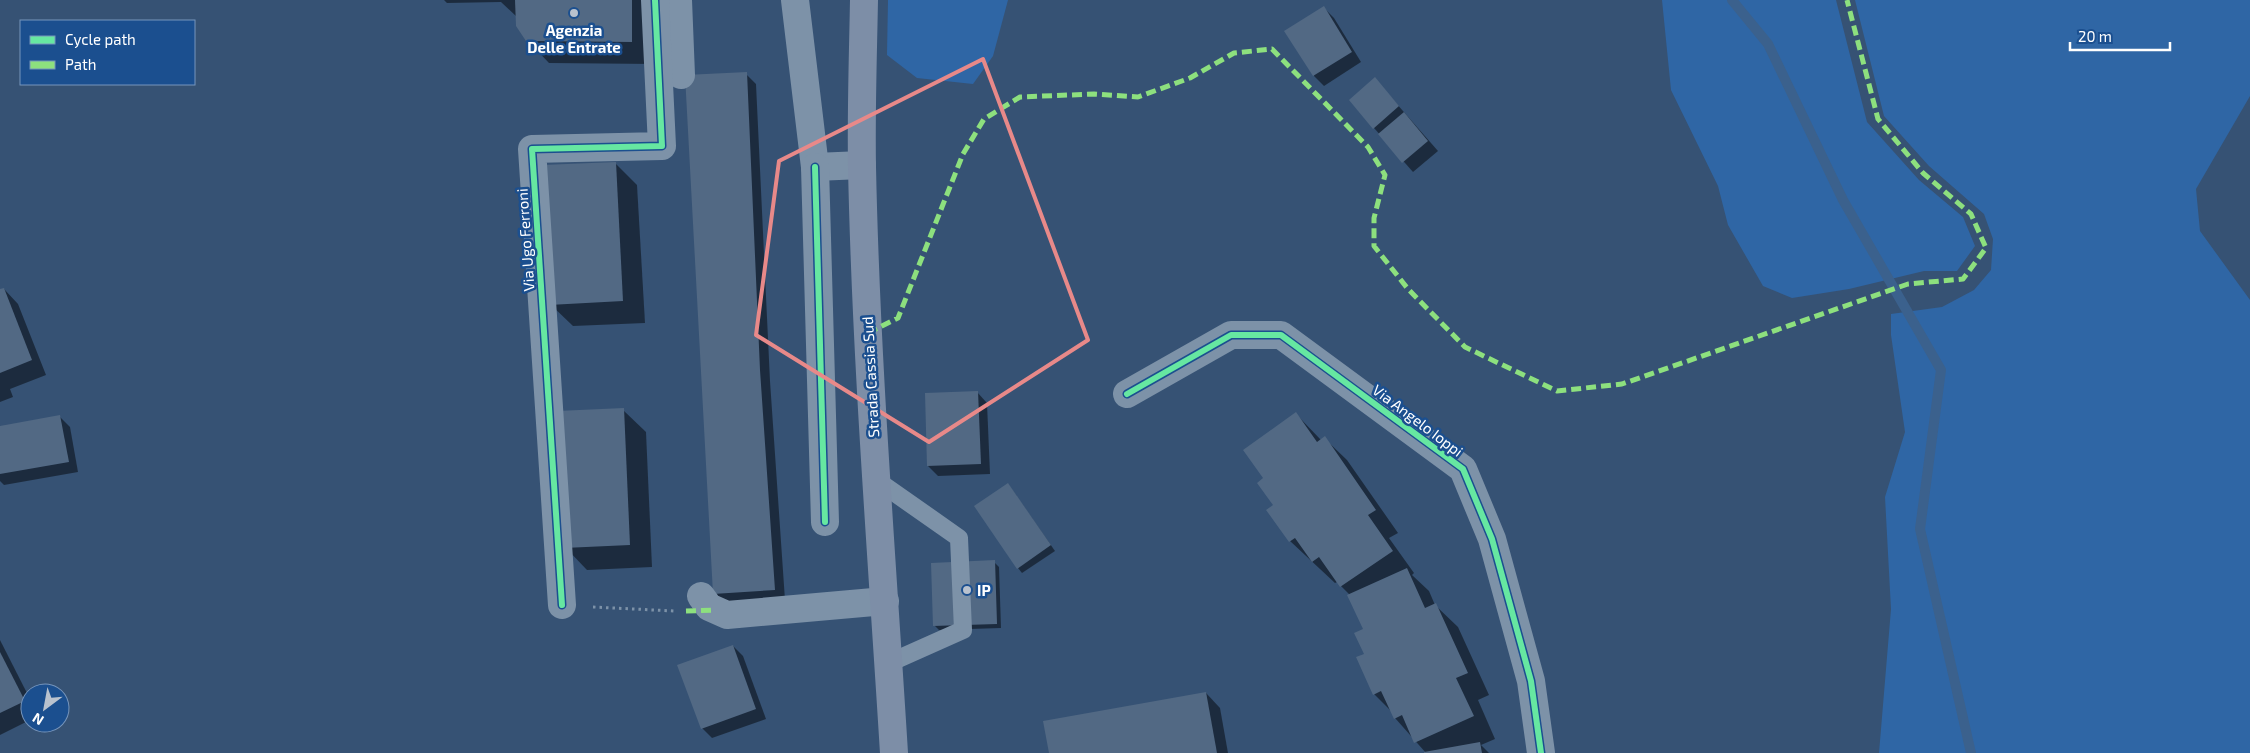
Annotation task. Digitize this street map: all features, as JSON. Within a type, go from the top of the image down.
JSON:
[{"type":"main road","name":"Strada Cassia Sud","points":[[864,0],[862,165],[875,479],[885,601],[894,753]]},
{"type":"street","name":"Via Ugo Ferroni","points":[[562,605],[532,149],[662,146],[655,0]]},
{"type":"street","points":[[678,0],[681,75]]},
{"type":"street","points":[[795,0],[816,167],[825,522]]},
{"type":"street","points":[[816,167],[862,165]]},
{"type":"street","name":"Via Angelo Ioppi","points":[[1127,394],[1231,335],[1282,335],[1462,469],[1492,538],[1531,682],[1541,753]]},
{"type":"street","points":[[701,606],[727,615],[885,601]]},
{"type":"lane","points":[[875,479],[959,538],[963,630],[889,664]]},
{"type":"path","points":[[562,605],[701,606]]},
{"type":"highlighted area","points":[[983,59],[1088,340],[929,442],[756,335],[779,161]]},
{"type":"shaded area","points":[[888,0],[1008,0],[993,56],[973,84],[917,78],[887,55]]},
{"type":"shaded area","points":[[1662,0],[1836,0],[1867,122],[1919,180],[1963,217],[1975,246],[1957,271],[1924,271],[1849,289],[1792,298],[1763,286],[1728,225],[1718,186],[1671,90]]},
{"type":"shaded area","points":[[1855,0],[2250,0],[2250,96],[2196,189],[2200,231],[2250,300],[2250,753],[1879,753],[1891,609],[1885,497],[1905,432],[1891,335],[1891,314],[1942,307],[1974,290],[1991,270],[1993,239],[1984,214],[1929,166],[1884,116]]},
{"type":"building","name":"Agenzia Delle Entrate","points":[[515,0],[632,0],[632,42],[526,41],[516,26]]},
{"type":"building","points":[[1324,6],[1352,52],[1313,76],[1284,31]]},
{"type":"building","points":[[747,72],[760,370],[775,590],[713,594],[685,75]]},
{"type":"building","points":[[1375,77],[1399,106],[1373,129],[1349,100]]},
{"type":"building","points":[[1404,112],[1428,141],[1402,163],[1378,134]]},
{"type":"building","points":[[616,162],[623,301],[549,305],[542,165]]},
{"type":"building","points":[[4,288],[32,360],[0,373],[0,289]]},
{"type":"building","points":[[978,391],[981,464],[927,466],[925,393]]},
{"type":"building","points":[[624,408],[630,545],[564,548],[557,411]]},
{"type":"building","points":[[1296,412],[1317,442],[1325,436],[1376,510],[1368,515],[1393,551],[1340,587],[1319,557],[1312,562],[1295,538],[1289,542],[1266,510],[1273,505],[1257,483],[1263,478],[1243,450]]},
{"type":"building","points":[[60,415],[69,462],[0,474],[0,426]]},
{"type":"building","points":[[1008,483],[1051,545],[1017,569],[974,506]]},
{"type":"building","points":[[995,560],[997,624],[933,626],[931,563]]},
{"type":"building","points":[[1407,568],[1425,608],[1436,603],[1468,673],[1456,678],[1474,716],[1414,743],[1402,715],[1394,719],[1381,691],[1373,695],[1356,657],[1364,654],[1354,633],[1363,629],[1347,595]]},
{"type":"building","points":[[733,645],[756,709],[701,729],[677,665]]},
{"type":"building","points":[[0,652],[20,691],[20,703],[0,713]]},
{"type":"building","points":[[1206,692],[1217,753],[1049,753],[1043,721]]},
{"type":"building","points":[[1480,742],[1482,753],[1424,753],[1424,752]]},
{"type":"waterway","points":[[1732,0],[1768,44],[1843,200],[1941,370],[1920,529],[1971,753]]},
{"type":"marked path","points":[[868,333],[898,318],[963,154],[984,119],[1020,97],[1094,94],[1138,97],[1190,78],[1234,53],[1272,49],[1368,147],[1385,175],[1374,218],[1374,246],[1408,289],[1465,347],[1557,391],[1622,384],[1908,284],[1963,279],[1986,248],[1971,214],[1923,173],[1878,119],[1847,0]]},
{"type":"marked path","points":[[686,611],[716,610]]},
{"type":"cycle path","points":[[562,605],[532,149],[662,146],[655,0]]},
{"type":"cycle path","points":[[815,167],[825,522]]},
{"type":"cycle path","points":[[1127,394],[1231,335],[1281,335],[1463,469],[1492,539],[1531,681],[1541,753]]},
{"type":"place","name":"Agenzia Delle Entrate","points":[[574,13]]},
{"type":"place","name":"IP","points":[[967,590]]}]
